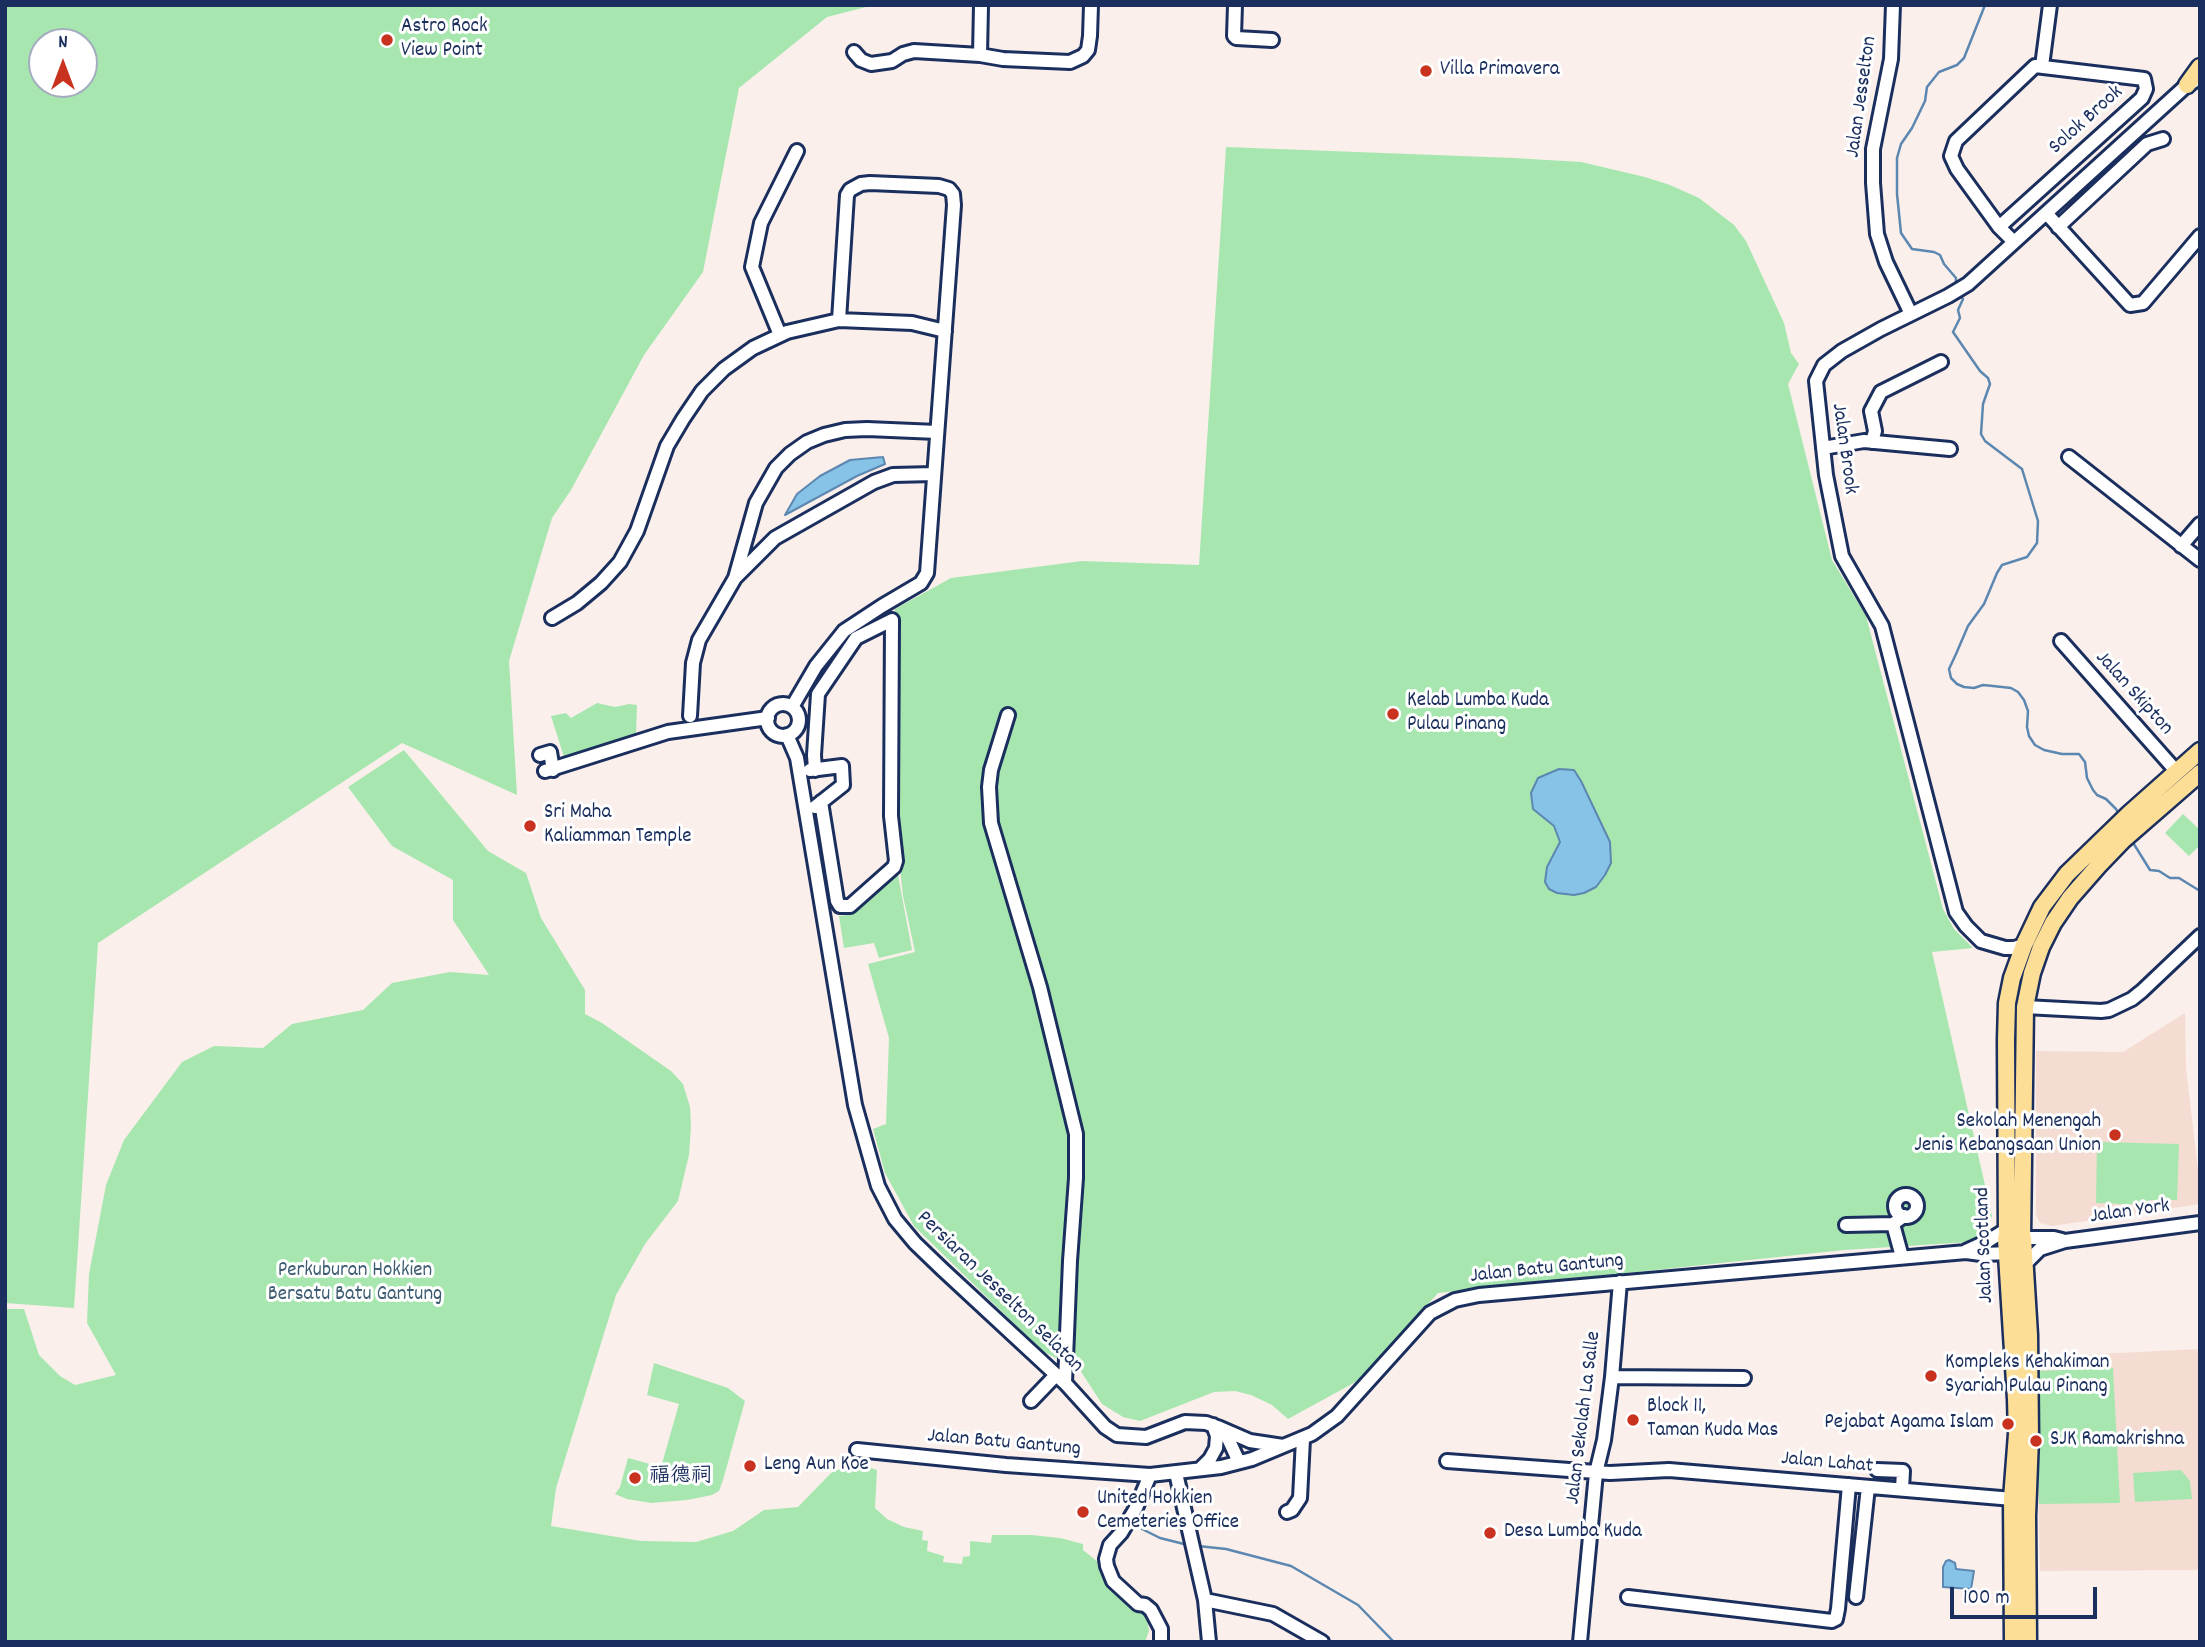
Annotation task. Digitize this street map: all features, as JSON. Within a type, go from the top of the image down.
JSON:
[{"type":"highway","name":"Jalan Scotland","points":[[2014,1642],[2013,1499],[2018,1434],[2015,1247]]},
{"type":"highway","name":"Jalan Scotland","points":[[2015,1247],[2028,1335],[2027,1642]]},
{"type":"main road","points":[[2195,83],[2200,67]]},
{"type":"main road","name":"Jalan Scotland","points":[[2015,1247],[2025,1007],[2041,947],[2053,923],[2127,826],[2200,751]]},
{"type":"main road","name":"Jalan Scotland","points":[[2015,1247],[2007,1003],[2012,978],[2024,945],[2042,907],[2067,874],[2200,773]]},
{"type":"street","points":[[980,54],[981,5]]},
{"type":"street","points":[[854,52],[861,60],[871,64],[892,61],[914,51],[1070,62],[1083,57],[1088,50],[1091,5]]},
{"type":"street","points":[[1235,5],[1236,38],[1272,40]]},
{"type":"street","name":"Jalan Jesselton","points":[[1894,5],[1891,59],[1873,149],[1873,183],[1877,234],[1886,262],[1911,314]]},
{"type":"street","points":[[2014,242],[1999,227],[1965,182],[1951,156],[1956,141],[2029,70],[2042,66],[2050,5]]},
{"type":"street","name":"Solok Brook","points":[[1999,227],[2142,97],[2146,89],[2146,81],[2141,78],[2042,66]]},
{"type":"street","name":"Jalan Brook","points":[[2024,945],[2005,948],[1982,941],[1956,912],[1882,626],[1842,556],[1830,496],[1816,381],[1824,365],[1842,351],[1968,284],[2195,83]]},
{"type":"street","points":[[2058,227],[2147,144],[2163,138]]},
{"type":"street","points":[[780,335],[752,267],[761,223],[797,151]]},
{"type":"street","points":[[792,707],[816,666],[844,631],[925,579],[954,200],[949,188],[861,184],[850,190],[847,195],[839,320]]},
{"type":"street","points":[[2046,214],[2127,303],[2135,306],[2143,303],[2200,236]]},
{"type":"street","points":[[552,618],[577,603],[620,562],[637,531],[667,446],[702,391],[724,369],[753,348],[780,335],[839,320],[912,323],[945,331]]},
{"type":"street","points":[[1872,442],[1875,431],[1871,411],[1881,392],[1941,362]]},
{"type":"street","points":[[690,716],[693,663],[699,640],[735,578],[756,503],[771,476],[790,454],[807,442],[845,430],[937,432]]},
{"type":"street","points":[[1823,448],[1872,442],[1951,449]]},
{"type":"street","points":[[2069,457],[2200,561]]},
{"type":"street","points":[[735,578],[775,538],[874,482],[893,475],[934,474]]},
{"type":"street","points":[[2181,545],[2200,524]]},
{"type":"street","points":[[815,769],[818,694],[856,638],[892,620],[891,816],[896,861],[894,867],[850,906],[840,906],[837,901],[821,802]]},
{"type":"street","name":"Jalan Skipton","points":[[2061,641],[2177,772]]},
{"type":"street","points":[[787,705],[798,715],[798,725],[792,733],[782,736],[773,732],[768,718],[769,713],[777,706],[787,705]]},
{"type":"street","points":[[1008,715],[991,770],[991,823],[1041,993],[1076,1134],[1076,1178],[1060,1379],[1031,1401]]},
{"type":"street","points":[[540,755],[550,752],[549,771],[668,732],[768,718]]},
{"type":"street","name":"Persiaran Jesselton Selatan","points":[[787,735],[797,758],[855,1105],[878,1186],[895,1219],[915,1243],[1060,1379],[1105,1427],[1117,1435],[1146,1437],[1185,1422],[1217,1426]]},
{"type":"street","points":[[799,772],[842,766],[842,785],[807,814]]},
{"type":"street","points":[[2025,1007],[2101,1012],[2109,1010],[2142,991],[2200,936]]},
{"type":"street","points":[[1846,1225],[1899,1220],[1902,1257]]},
{"type":"street","name":"Jalan York","points":[[2015,1247],[2040,1249],[2065,1241],[2200,1223]]},
{"type":"street","name":"Jalan York","points":[[2015,1247],[2054,1238],[2065,1241]]},
{"type":"street","name":"Jalan Batu Gantung","points":[[1966,1252],[1988,1241],[2015,1247]]},
{"type":"street","name":"Jalan Batu Gantung","points":[[857,1450],[1006,1465],[1150,1475],[1199,1470],[1239,1462],[1303,1439],[1337,1416],[1430,1313],[1455,1300],[1479,1295],[1902,1257],[1966,1252],[1981,1254],[2015,1247]]},
{"type":"street","name":"Jalan Sekolah La Salle","points":[[1580,1642],[1596,1473],[1604,1440],[1612,1377],[1620,1282]]},
{"type":"street","points":[[1612,1377],[1744,1378]]},
{"type":"street","points":[[1217,1426],[1250,1441],[1286,1446]]},
{"type":"street","points":[[1217,1426],[1229,1438],[1239,1462]]},
{"type":"street","points":[[1199,1470],[1210,1459],[1216,1447],[1217,1426]]},
{"type":"street","points":[[1287,1512],[1292,1510],[1300,1498],[1303,1439]]},
{"type":"street","name":"Jalan Lahat","points":[[1447,1461],[1596,1473],[1669,1470],[2013,1499]]},
{"type":"street","points":[[1877,1470],[1903,1471],[1902,1489]]},
{"type":"street","points":[[1177,1473],[1205,1600],[1209,1642]]},
{"type":"street","points":[[1150,1475],[1136,1508],[1121,1534],[1110,1545],[1106,1559],[1113,1581],[1138,1604],[1151,1609],[1161,1629],[1161,1642]]},
{"type":"street","points":[[1628,1597],[1836,1619],[1849,1485]]},
{"type":"street","points":[[1856,1597],[1868,1486]]},
{"type":"street","points":[[1205,1600],[1273,1614],[1321,1642]]},
{"type":"shaded area","name":"Sekolah Menengah Jenis Kebangsaan Union","points":[[2185,1013],[2186,1068],[2200,1204],[2052,1226],[2040,1223],[2036,1215],[2036,1051],[2123,1052]]},
{"type":"shaded area","points":[[2200,1349],[2200,1570],[2040,1571],[2036,1357]]},
{"type":"green space","points":[[5,5],[874,5],[827,17],[739,88],[703,272],[644,355],[571,490],[552,518],[509,661],[517,795],[402,743],[98,943],[74,1308],[5,1303]]},
{"type":"green space","name":"Kelab Lumba Kuda Pulau Pinang","points":[[1226,147],[1581,162],[1645,177],[1699,198],[1734,225],[1746,241],[1784,323],[1791,353],[1799,364],[1788,384],[1832,560],[1866,616],[1943,909],[1954,929],[1973,948],[1932,952],[1992,1216],[1986,1233],[1970,1242],[1844,1250],[1438,1293],[1361,1379],[1288,1419],[1272,1405],[1235,1391],[1214,1392],[1140,1421],[1123,1417],[1102,1404],[1080,1370],[1042,1351],[914,1226],[885,1173],[873,1129],[886,1124],[889,1038],[868,964],[915,952],[903,896],[894,812],[895,609],[951,578],[1082,561],[1199,565]]},
{"type":"green space","points":[[597,703],[615,707],[637,705],[636,735],[564,757],[551,716],[566,713],[571,718]]},
{"type":"green space","name":"Perkuburan Hokkien Bersatu Batu Gantung","points":[[404,750],[488,851],[526,873],[541,918],[585,990],[585,1014],[671,1071],[683,1084],[690,1107],[689,1155],[678,1201],[645,1244],[616,1295],[556,1488],[551,1526],[641,1541],[696,1542],[733,1531],[764,1510],[798,1507],[831,1473],[855,1462],[877,1470],[875,1508],[887,1519],[904,1527],[923,1531],[922,1540],[928,1541],[927,1551],[944,1556],[943,1562],[962,1564],[963,1557],[970,1556],[970,1541],[991,1543],[992,1535],[1031,1535],[1083,1544],[1083,1550],[1098,1562],[1114,1588],[1146,1613],[1149,1631],[1145,1642],[5,1642],[5,1309],[24,1309],[39,1355],[60,1376],[75,1385],[116,1375],[87,1323],[89,1274],[106,1185],[124,1140],[182,1062],[214,1046],[263,1048],[292,1024],[363,1010],[392,983],[450,972],[489,975],[453,920],[453,880],[392,846],[348,787]]},
{"type":"green space","points":[[2183,814],[2200,830],[2200,845],[2189,856],[2165,833]]},
{"type":"green space","points":[[897,870],[912,950],[879,958],[874,943],[844,948],[839,916],[847,915]]},
{"type":"green space","points":[[2097,1142],[2179,1144],[2177,1200],[2150,1200],[2149,1205],[2096,1203]]},
{"type":"green space","points":[[654,1363],[728,1388],[745,1401],[723,1480],[719,1491],[712,1495],[651,1503],[615,1494],[620,1487],[628,1458],[661,1467],[679,1404],[647,1395]]},
{"type":"green space","points":[[2113,1368],[2120,1503],[2039,1504],[2036,1371]]},
{"type":"green space","points":[[2181,1470],[2190,1481],[2192,1499],[2135,1502],[2133,1473]]},
{"type":"water","points":[[883,457],[885,464],[785,515],[797,494],[820,476],[850,460]]},
{"type":"water","points":[[1559,769],[1574,770],[1610,842],[1611,863],[1605,875],[1596,887],[1574,895],[1557,893],[1549,889],[1545,882],[1547,867],[1560,842],[1554,826],[1533,809],[1531,793],[1538,778]]},
{"type":"water","points":[[1949,1560],[1955,1563],[1956,1569],[1974,1571],[1971,1589],[1943,1587],[1943,1567]]},
{"type":"waterway","points":[[1956,285],[1956,278],[1940,255],[1912,249],[1901,233],[1897,158],[1901,144],[1925,101],[1927,87],[1939,72],[1957,65],[1964,58],[1985,5]]},
{"type":"waterway","points":[[1960,295],[1963,299],[1958,310],[1960,318],[1953,332],[1990,384],[1983,404],[1981,434],[1985,441],[2022,469],[2038,521],[2037,543],[2027,557],[2002,565],[1997,573],[1984,604],[1968,626],[1949,669],[1951,678],[1964,687],[1983,685],[2011,688],[2018,692],[2028,711],[2027,727],[2035,745],[2062,754],[2079,754],[2085,762],[2087,778],[2093,790],[2106,799],[2120,817]]},
{"type":"waterway","points":[[2132,841],[2150,870],[2159,871],[2170,878],[2179,878],[2200,891]]},
{"type":"waterway","points":[[1142,1529],[1160,1538],[1188,1545]]},
{"type":"waterway","points":[[1198,1546],[1226,1549],[1291,1566],[1358,1605],[1394,1642]]},
{"type":"place","name":"Astro Rock View Point","points":[[387,40]]},
{"type":"place","name":"Villa Primavera","points":[[1426,71]]},
{"type":"place","name":"Kelab Lumba Kuda Pulau Pinang","points":[[1393,714]]},
{"type":"place","name":"Sri Maha Kaliamman Temple","points":[[530,826]]},
{"type":"place","name":"Sekolah Menengah Jenis Kebangsaan Union","points":[[2115,1135]]},
{"type":"place","name":"Kompleks Kehakiman Syariah Pulau Pinang","points":[[1931,1376]]},
{"type":"place","name":"Block 11, Taman Kuda Mas","points":[[1633,1420]]},
{"type":"place","name":"Pejabat Agama Islam","points":[[2008,1424]]},
{"type":"place","name":"SJK Ramakrishna","points":[[2036,1441]]},
{"type":"place","name":"Leng Aun Koe","points":[[750,1466]]},
{"type":"place","name":"福德祠","points":[[635,1478]]},
{"type":"place","name":"United Hokkien Cemeteries Office","points":[[1083,1512]]},
{"type":"place","name":"Desa Lumba Kuda","points":[[1490,1533]]}]
